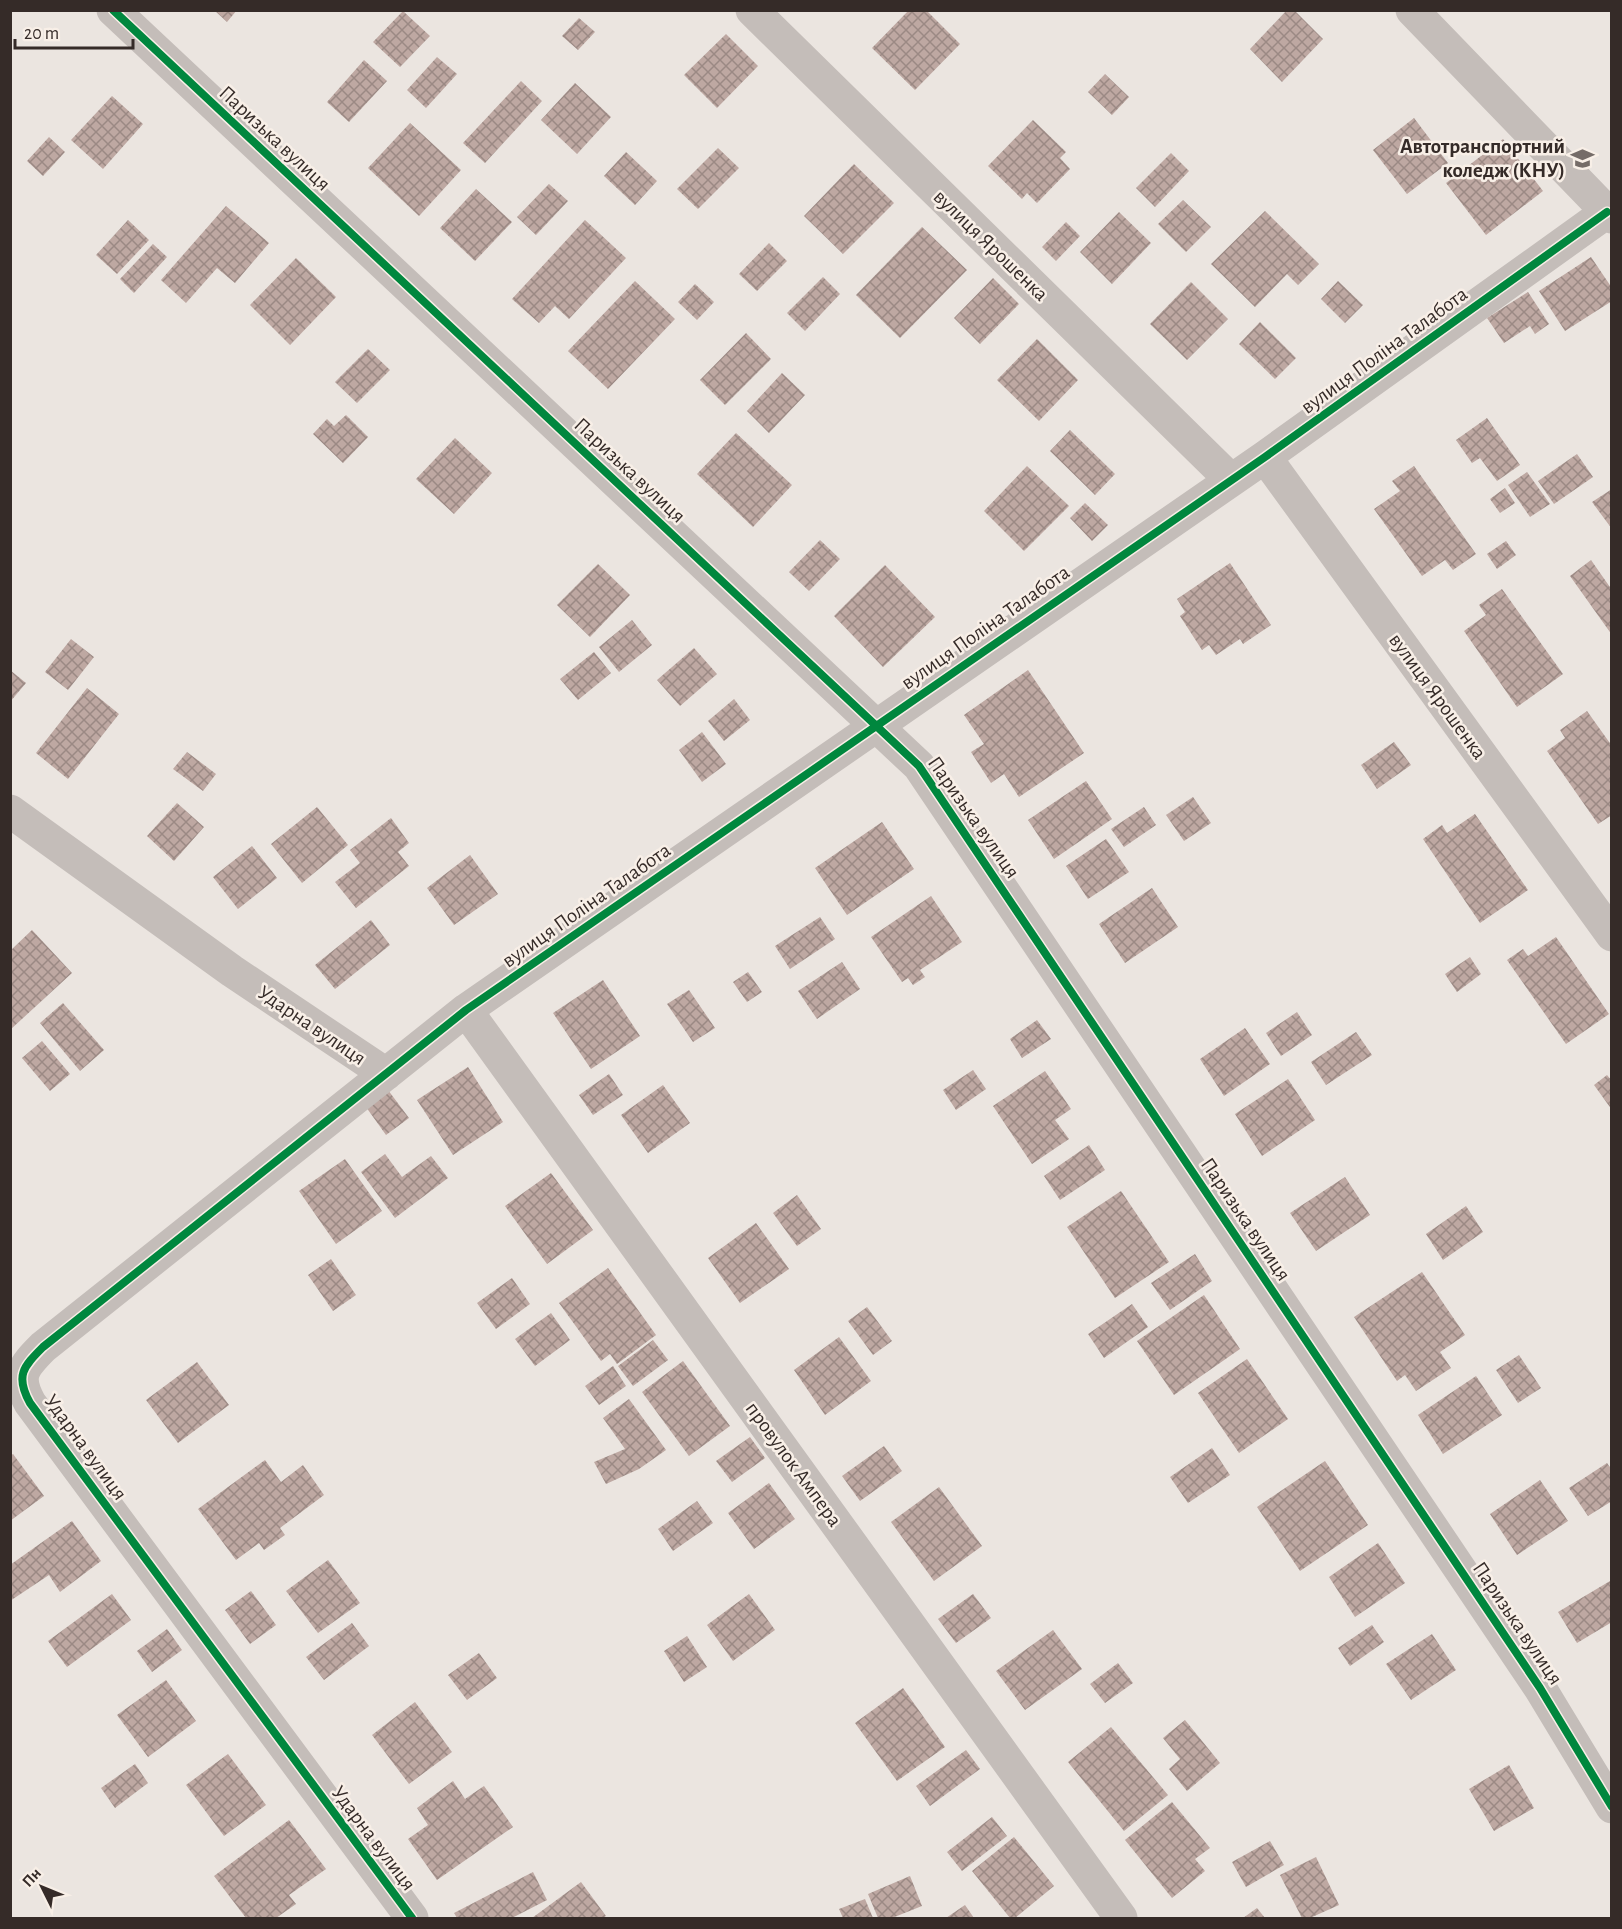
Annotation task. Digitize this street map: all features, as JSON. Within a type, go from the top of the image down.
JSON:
[{"type":"street","name":"Паризька вулиця","points":[[113,10],[877,724],[919,766],[1540,1688],[1611,1807]]},
{"type":"street","name":"вулиця Ярошенка","points":[[752,10],[1230,479]]},
{"type":"street","points":[[1412,10],[1609,214]]},
{"type":"street","name":"вулиця Поліна Талабота","points":[[386,1074],[466,1010],[1230,479],[1265,457],[1609,214]]},
{"type":"street","name":"вулиця Ярошенка","points":[[1265,457],[1611,934]]},
{"type":"street","name":"Ударна вулиця","points":[[10,811],[232,971],[386,1074],[43,1347],[16,1371],[22,1390],[30,1403],[412,1918]]},
{"type":"street","name":"провулок Ампера","points":[[466,1010],[1122,1918]]},
{"type":"building","points":[[214,10],[237,10],[227,22]]},
{"type":"building","points":[[909,10],[926,10],[960,44],[915,90],[872,48]]},
{"type":"building","points":[[1287,10],[1294,10],[1323,39],[1282,82],[1250,49]]},
{"type":"building","points":[[403,11],[430,36],[400,67],[373,42]]},
{"type":"building","points":[[579,18],[595,32],[578,50],[562,36]]},
{"type":"building","points":[[726,34],[758,66],[717,108],[684,75]]},
{"type":"building","points":[[437,57],[457,74],[426,108],[407,90]]},
{"type":"building","points":[[364,60],[387,81],[349,122],[327,102]]},
{"type":"building","points":[[1105,74],[1129,97],[1112,115],[1088,92]]},
{"type":"building","points":[[521,81],[542,101],[485,163],[463,143]]},
{"type":"building","points":[[575,83],[611,117],[577,154],[541,120]]},
{"type":"building","points":[[112,96],[143,124],[103,169],[71,140]]},
{"type":"building","points":[[1414,118],[1448,163],[1407,194],[1373,150]]},
{"type":"building","points":[[1033,120],[1066,152],[1060,158],[1070,169],[1037,203],[1027,193],[1022,199],[988,166]]},
{"type":"building","points":[[410,123],[461,170],[419,216],[368,168]]},
{"type":"building","points":[[49,137],[65,152],[43,176],[27,161]]},
{"type":"building","points":[[1503,139],[1543,191],[1486,235],[1446,183]]},
{"type":"building","points":[[718,148],[739,168],[698,209],[677,189]]},
{"type":"building","points":[[626,152],[657,181],[635,205],[604,176]]},
{"type":"building","points":[[1171,153],[1189,171],[1155,207],[1136,188]]},
{"type":"building","points":[[854,164],[894,203],[843,254],[804,216]]},
{"type":"building","points":[[549,184],[568,201],[536,235],[517,217]]},
{"type":"building","points":[[476,189],[512,222],[475,261],[440,228]]},
{"type":"building","points":[[1183,200],[1211,227],[1186,252],[1158,224]]},
{"type":"building","points":[[226,206],[269,243],[235,283],[217,268],[186,303],[161,280]]},
{"type":"building","points":[[1265,211],[1319,264],[1298,285],[1287,274],[1255,307],[1211,264]]},
{"type":"building","points":[[1119,212],[1151,243],[1112,284],[1080,252]]},
{"type":"building","points":[[128,220],[149,240],[117,274],[96,255]]},
{"type":"building","points":[[585,220],[626,258],[569,319],[555,306],[539,323],[512,299]]},
{"type":"building","points":[[1066,222],[1080,236],[1056,261],[1042,247]]},
{"type":"building","points":[[922,227],[967,270],[900,338],[856,295]]},
{"type":"building","points":[[769,243],[787,261],[757,291],[739,274]]},
{"type":"building","points":[[153,244],[167,257],[134,293],[120,279]]},
{"type":"building","points":[[1591,257],[1612,288],[1612,301],[1565,331],[1539,291]]},
{"type":"building","points":[[296,258],[336,297],[290,345],[250,305]]},
{"type":"building","points":[[823,277],[840,294],[805,331],[787,313]]},
{"type":"building","points":[[993,278],[1019,304],[980,344],[954,318]]},
{"type":"building","points":[[635,281],[675,319],[608,389],[568,351]]},
{"type":"building","points":[[1338,281],[1363,305],[1345,323],[1321,299]]},
{"type":"building","points":[[1191,282],[1228,319],[1187,360],[1150,324]]},
{"type":"building","points":[[695,284],[714,302],[697,320],[678,302]]},
{"type":"building","points":[[1528,292],[1549,324],[1535,334],[1530,326],[1504,343],[1487,318]]},
{"type":"building","points":[[1260,322],[1296,358],[1275,379],[1239,344]]},
{"type":"building","points":[[746,333],[771,359],[725,405],[700,380]]},
{"type":"building","points":[[1037,339],[1078,380],[1039,421],[997,380]]},
{"type":"building","points":[[368,349],[390,370],[357,403],[335,382]]},
{"type":"building","points":[[782,373],[805,395],[769,433],[747,411]]},
{"type":"building","points":[[346,415],[368,437],[343,463],[313,434],[327,419],[334,426]]},
{"type":"building","points":[[1487,418],[1520,465],[1497,481],[1480,458],[1472,463],[1456,440]]},
{"type":"building","points":[[1070,430],[1115,474],[1095,495],[1050,451]]},
{"type":"building","points":[[736,433],[792,485],[753,527],[697,474]]},
{"type":"building","points":[[455,438],[492,473],[454,514],[416,479]]},
{"type":"building","points":[[1577,454],[1593,477],[1554,504],[1538,481]]},
{"type":"building","points":[[1027,466],[1069,506],[1024,551],[984,511]]},
{"type":"building","points":[[1414,466],[1476,554],[1453,570],[1445,560],[1422,576],[1374,509],[1400,491],[1392,481]]},
{"type":"building","points":[[1527,472],[1550,504],[1530,517],[1508,485]]},
{"type":"building","points":[[1505,488],[1515,503],[1500,513],[1490,499]]},
{"type":"building","points":[[1612,489],[1612,529],[1592,502]]},
{"type":"building","points":[[1085,503],[1108,525],[1092,541],[1070,518]]},
{"type":"building","points":[[820,540],[840,559],[809,591],[789,572]]},
{"type":"building","points":[[1506,541],[1516,555],[1497,569],[1487,554]]},
{"type":"building","points":[[1591,560],[1612,590],[1612,635],[1570,576]]},
{"type":"building","points":[[1230,563],[1271,625],[1243,644],[1240,639],[1216,655],[1209,645],[1202,650],[1180,616],[1185,612],[1177,599]]},
{"type":"building","points":[[598,564],[630,595],[590,637],[557,605]]},
{"type":"building","points":[[885,565],[935,617],[883,667],[834,616]]},
{"type":"building","points":[[1502,589],[1563,674],[1517,707],[1464,631],[1486,615],[1479,605]]},
{"type":"building","points":[[632,620],[652,645],[619,672],[599,647]]},
{"type":"building","points":[[71,639],[94,657],[68,690],[45,672]]},
{"type":"building","points":[[694,648],[717,674],[680,706],[657,680]]},
{"type":"building","points":[[594,652],[611,673],[578,700],[560,679]]},
{"type":"building","points":[[10,670],[26,683],[10,702]]},
{"type":"building","points":[[1028,670],[1084,753],[1019,797],[1004,774],[991,783],[971,752],[984,744],[964,715]]},
{"type":"building","points":[[87,688],[119,714],[68,779],[36,753]]},
{"type":"building","points":[[734,699],[750,720],[724,741],[708,721]]},
{"type":"building","points":[[1587,711],[1612,746],[1612,815],[1598,824],[1547,751],[1565,738],[1560,730]]},
{"type":"building","points":[[702,732],[726,764],[702,782],[679,750]]},
{"type":"building","points":[[1394,742],[1411,765],[1377,789],[1361,765]]},
{"type":"building","points":[[187,752],[216,774],[203,791],[173,769]]},
{"type":"building","points":[[1086,781],[1112,819],[1054,859],[1028,820]]},
{"type":"building","points":[[1193,797],[1211,823],[1184,841],[1166,815]]},
{"type":"building","points":[[177,803],[204,827],[174,861],[147,836]]},
{"type":"building","points":[[317,807],[348,845],[302,883],[271,844]]},
{"type":"building","points":[[1144,807],[1156,825],[1124,847],[1111,829]]},
{"type":"building","points":[[1475,814],[1528,890],[1480,923],[1423,839],[1442,825],[1447,833]]},
{"type":"building","points":[[391,818],[409,843],[398,852],[409,866],[356,908],[335,882],[360,863],[350,850]]},
{"type":"building","points":[[882,822],[914,869],[847,915],[815,868]]},
{"type":"building","points":[[1106,839],[1129,872],[1088,899],[1066,866]]},
{"type":"building","points":[[252,846],[277,878],[238,909],[213,877]]},
{"type":"building","points":[[470,855],[498,894],[454,925],[427,888]]},
{"type":"building","points":[[1152,888],[1178,927],[1125,963],[1099,924]]},
{"type":"building","points":[[931,896],[962,942],[920,970],[925,977],[913,985],[908,978],[902,982],[871,937]]},
{"type":"building","points":[[820,917],[835,939],[790,969],[775,946]]},
{"type":"building","points":[[371,920],[390,945],[335,989],[315,965]]},
{"type":"building","points":[[32,930],[72,973],[10,1030],[10,951]]},
{"type":"building","points":[[1556,937],[1609,1014],[1566,1044],[1507,960],[1523,949],[1528,956]]},
{"type":"building","points":[[1470,957],[1481,974],[1457,992],[1445,974]]},
{"type":"building","points":[[842,962],[860,989],[817,1019],[798,991]]},
{"type":"building","points":[[748,972],[762,992],[747,1002],[733,982]]},
{"type":"building","points":[[603,980],[640,1036],[591,1069],[553,1013]]},
{"type":"building","points":[[689,990],[715,1028],[693,1042],[667,1004]]},
{"type":"building","points":[[63,1003],[104,1050],[80,1071],[40,1023]]},
{"type":"building","points":[[1297,1012],[1312,1035],[1281,1056],[1266,1033]]},
{"type":"building","points":[[1037,1020],[1051,1039],[1022,1058],[1010,1039]]},
{"type":"building","points":[[1245,1028],[1270,1064],[1224,1096],[1200,1059]]},
{"type":"building","points":[[1356,1032],[1372,1055],[1326,1085],[1311,1062]]},
{"type":"building","points":[[42,1041],[70,1074],[50,1091],[22,1058]]},
{"type":"building","points":[[468,1067],[503,1122],[453,1155],[417,1100]]},
{"type":"building","points":[[973,1070],[986,1089],[956,1110],[943,1090]]},
{"type":"building","points":[[1045,1071],[1071,1109],[1055,1120],[1069,1139],[1032,1164],[993,1106]]},
{"type":"building","points":[[609,1074],[623,1095],[593,1115],[579,1095]]},
{"type":"building","points":[[1607,1075],[1612,1081],[1612,1110],[1594,1085]]},
{"type":"building","points":[[1288,1079],[1315,1120],[1262,1156],[1235,1114]]},
{"type":"building","points":[[663,1085],[690,1123],[648,1153],[621,1115]]},
{"type":"building","points":[[388,1090],[409,1118],[386,1135],[366,1107]]},
{"type":"building","points":[[1089,1145],[1105,1170],[1060,1200],[1044,1176]]},
{"type":"building","points":[[385,1154],[402,1177],[431,1156],[448,1178],[395,1218],[361,1172]]},
{"type":"building","points":[[345,1159],[382,1211],[336,1244],[299,1191]]},
{"type":"building","points":[[551,1173],[593,1230],[547,1264],[505,1206]]},
{"type":"building","points":[[1345,1177],[1370,1215],[1316,1251],[1290,1213]]},
{"type":"building","points":[[1121,1191],[1169,1262],[1115,1298],[1067,1227]]},
{"type":"building","points":[[797,1195],[821,1229],[797,1246],[773,1213]]},
{"type":"building","points":[[1466,1206],[1483,1232],[1443,1260],[1426,1234]]},
{"type":"building","points":[[756,1223],[789,1269],[740,1303],[708,1258]]},
{"type":"building","points":[[1195,1254],[1212,1281],[1170,1310],[1151,1283]]},
{"type":"building","points":[[331,1259],[356,1295],[333,1311],[308,1275]]},
{"type":"building","points":[[608,1268],[656,1335],[617,1364],[610,1354],[601,1361],[559,1303]]},
{"type":"building","points":[[1422,1272],[1465,1335],[1440,1352],[1451,1368],[1416,1391],[1405,1375],[1397,1381],[1354,1317]]},
{"type":"building","points":[[512,1278],[530,1304],[496,1329],[477,1303]]},
{"type":"building","points":[[1204,1295],[1240,1349],[1174,1395],[1137,1341]]},
{"type":"building","points":[[1132,1304],[1148,1327],[1104,1358],[1088,1334]]},
{"type":"building","points":[[867,1307],[892,1341],[873,1355],[848,1321]]},
{"type":"building","points":[[551,1313],[570,1340],[535,1366],[515,1339]]},
{"type":"building","points":[[839,1337],[871,1381],[825,1415],[794,1370]]},
{"type":"building","points":[[653,1340],[668,1360],[633,1386],[618,1366]]},
{"type":"building","points":[[1519,1355],[1541,1388],[1518,1403],[1496,1370]]},
{"type":"building","points":[[1247,1359],[1288,1419],[1239,1453],[1198,1393]]},
{"type":"building","points":[[683,1361],[730,1426],[689,1456],[642,1392]]},
{"type":"building","points":[[197,1362],[229,1405],[178,1443],[146,1400]]},
{"type":"building","points":[[613,1366],[626,1386],[599,1405],[585,1386]]},
{"type":"building","points":[[1476,1376],[1502,1415],[1443,1454],[1418,1415]]},
{"type":"building","points":[[629,1399],[666,1450],[639,1469],[606,1484],[594,1462],[625,1449],[603,1418]]},
{"type":"building","points":[[750,1437],[765,1458],[732,1482],[716,1461]]},
{"type":"building","points":[[884,1446],[902,1471],[860,1501],[842,1476]]},
{"type":"building","points":[[1212,1448],[1230,1475],[1188,1503],[1170,1477]]},
{"type":"building","points":[[13,1454],[44,1496],[10,1521],[10,1456]]},
{"type":"building","points":[[265,1460],[281,1482],[303,1465],[324,1495],[280,1528],[285,1535],[264,1550],[259,1543],[236,1560],[198,1509]]},
{"type":"building","points":[[1325,1461],[1368,1525],[1300,1571],[1257,1507]]},
{"type":"building","points":[[1607,1463],[1612,1470],[1612,1501],[1588,1516],[1569,1488]]},
{"type":"building","points":[[1540,1480],[1568,1521],[1517,1555],[1490,1514]]},
{"type":"building","points":[[769,1483],[795,1519],[754,1549],[728,1513]]},
{"type":"building","points":[[939,1487],[982,1546],[934,1581],[891,1522]]},
{"type":"building","points":[[697,1501],[713,1523],[673,1551],[658,1529]]},
{"type":"building","points":[[72,1521],[101,1561],[60,1592],[49,1575],[10,1601],[10,1565]]},
{"type":"building","points":[[1378,1543],[1405,1583],[1355,1617],[1329,1577]]},
{"type":"building","points":[[328,1560],[360,1603],[318,1633],[286,1591]]},
{"type":"building","points":[[1610,1581],[1612,1622],[1577,1643],[1558,1612]]},
{"type":"building","points":[[251,1591],[276,1625],[250,1644],[225,1610]]},
{"type":"building","points":[[112,1594],[131,1620],[67,1667],[48,1641]]},
{"type":"building","points":[[749,1594],[775,1630],[733,1661],[707,1625]]},
{"type":"building","points":[[973,1594],[991,1618],[956,1643],[938,1619]]},
{"type":"building","points":[[352,1623],[369,1646],[324,1680],[306,1657]]},
{"type":"building","points":[[1372,1625],[1384,1642],[1350,1666],[1338,1648]]},
{"type":"building","points":[[167,1629],[182,1650],[152,1672],[137,1651]]},
{"type":"building","points":[[1053,1630],[1082,1669],[1025,1710],[996,1671]]},
{"type":"building","points":[[1432,1634],[1456,1670],[1411,1700],[1386,1664]]},
{"type":"building","points":[[687,1636],[707,1667],[684,1682],[664,1651]]},
{"type":"building","points":[[479,1653],[497,1678],[467,1700],[448,1675]]},
{"type":"building","points":[[1118,1663],[1133,1683],[1105,1703],[1090,1684]]},
{"type":"building","points":[[166,1680],[196,1721],[148,1757],[117,1715]]},
{"type":"building","points":[[903,1688],[945,1747],[897,1781],[855,1723]]},
{"type":"building","points":[[415,1702],[452,1752],[409,1784],[372,1735]]},
{"type":"building","points":[[1185,1720],[1220,1763],[1187,1791],[1169,1769],[1180,1759],[1163,1738]]},
{"type":"building","points":[[1111,1727],[1168,1795],[1124,1831],[1068,1762]]},
{"type":"building","points":[[966,1750],[980,1769],[930,1806],[916,1786]]},
{"type":"building","points":[[228,1754],[266,1805],[224,1836],[186,1785]]},
{"type":"building","points":[[135,1764],[148,1783],[115,1808],[101,1788]]},
{"type":"building","points":[[1509,1765],[1534,1808],[1494,1831],[1469,1789]]},
{"type":"building","points":[[453,1781],[465,1799],[484,1786],[513,1827],[437,1880],[408,1839],[428,1825],[417,1808]]},
{"type":"building","points":[[1172,1802],[1210,1848],[1195,1859],[1205,1871],[1172,1898],[1125,1840]]},
{"type":"building","points":[[992,1817],[1007,1836],[962,1871],[947,1852]]},
{"type":"building","points":[[289,1820],[326,1869],[289,1895],[296,1904],[276,1918],[246,1918],[214,1876]]},
{"type":"building","points":[[1014,1837],[1054,1886],[1015,1918],[1010,1918],[972,1871]]},
{"type":"building","points":[[1270,1841],[1284,1865],[1246,1887],[1232,1862]]},
{"type":"building","points":[[1316,1857],[1339,1905],[1310,1918],[1302,1918],[1280,1875]]},
{"type":"building","points":[[533,1872],[547,1900],[512,1918],[457,1918],[454,1913]]},
{"type":"building","points":[[910,1876],[922,1906],[892,1918],[878,1918],[868,1894]]},
{"type":"building","points":[[581,1882],[606,1916],[603,1918],[532,1918]]},
{"type":"building","points":[[865,1899],[873,1918],[843,1918],[839,1909]]},
{"type":"building","points":[[965,1905],[974,1918],[946,1918]]},
{"type":"building","points":[[1257,1908],[1265,1918],[1243,1918]]},
{"type":"cycle path","points":[[113,10],[919,766],[1540,1688],[1612,1807]]},
{"type":"cycle path","points":[[412,1918],[30,1403],[25,1394],[22,1379],[30,1360],[43,1347],[466,1010],[1265,457],[1607,212]]},
{"type":"place","name":"Автотранспортний коледж (КНУ)","points":[[1583,158]]}]
